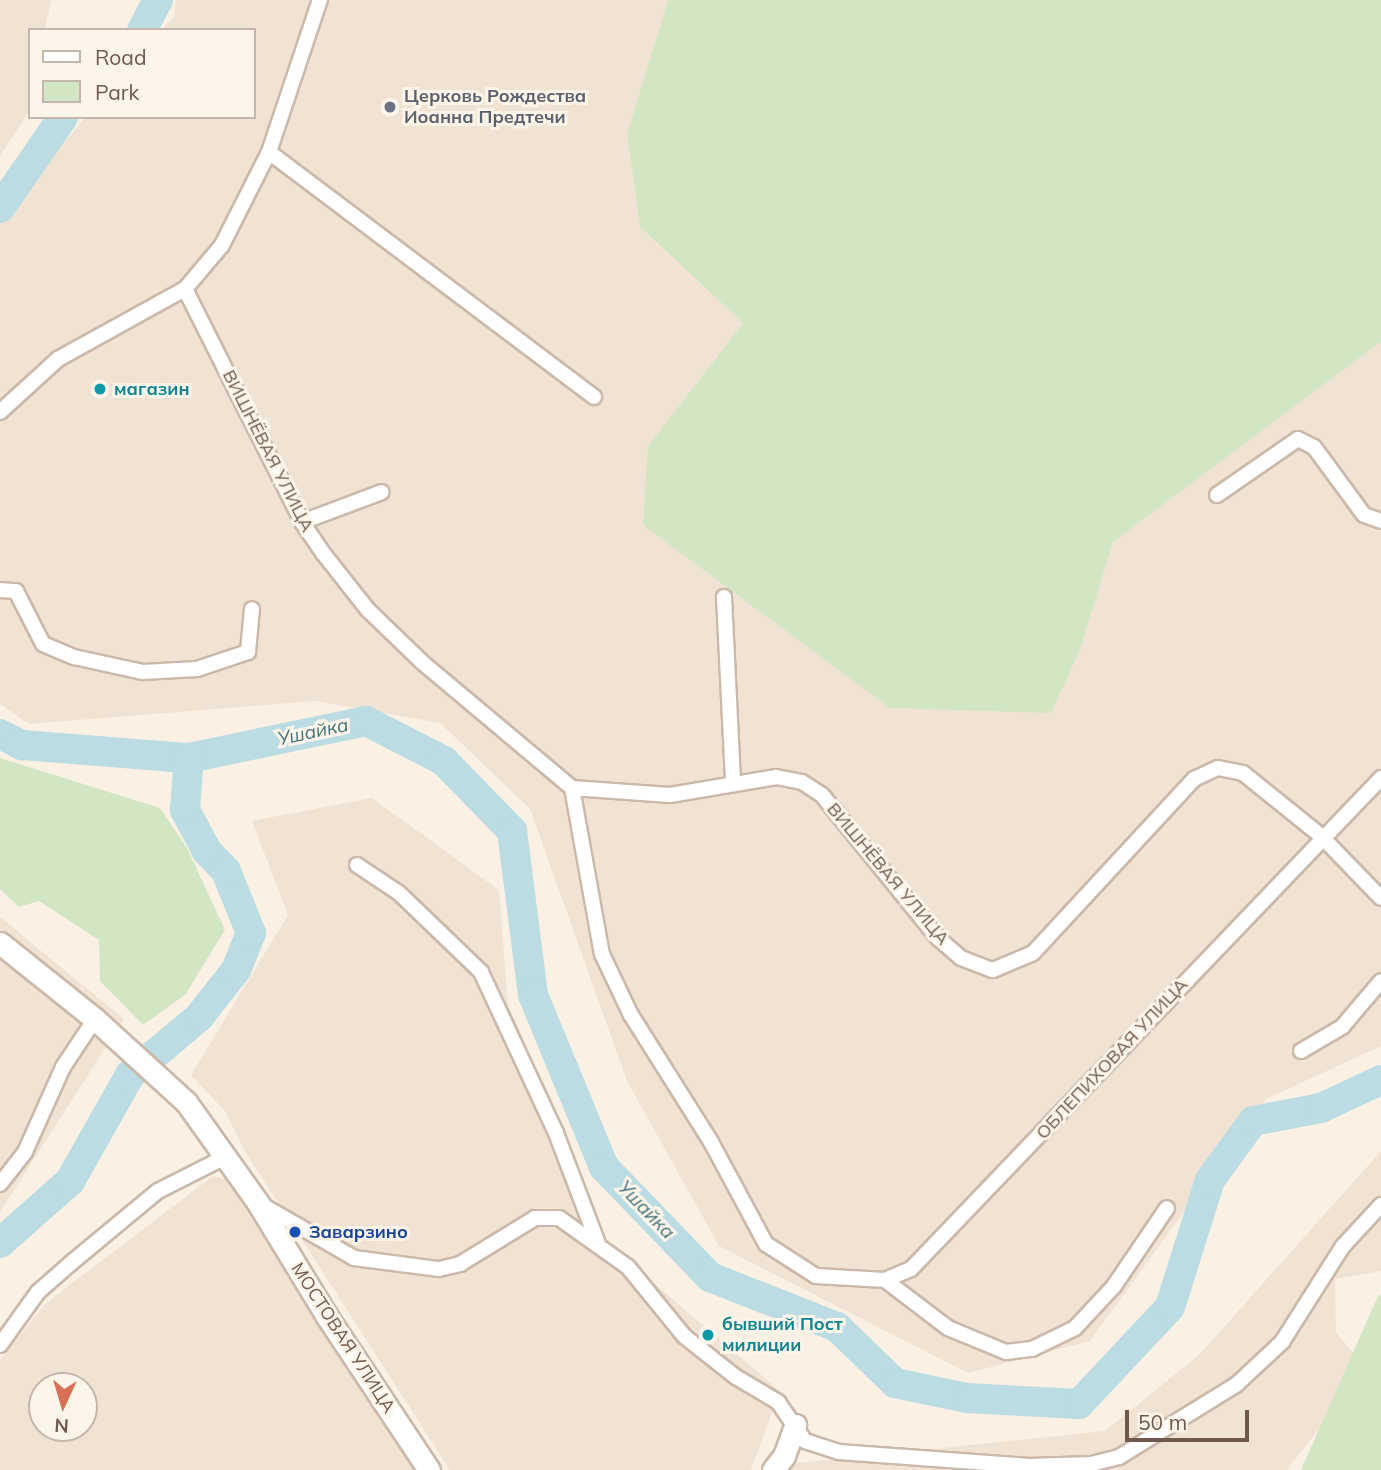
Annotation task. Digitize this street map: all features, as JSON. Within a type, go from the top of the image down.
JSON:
[{"type":"street","points":[[0,412],[58,359],[185,289],[222,245],[269,152],[320,0]]},
{"type":"street","points":[[269,152],[594,397]]},
{"type":"street","name":"ВИШНЁВАЯ УЛИЦА","points":[[185,289],[302,523],[368,610],[423,663],[572,788],[670,795],[733,781],[776,776],[802,782],[822,795],[938,938],[961,958],[993,970],[1033,953],[1152,821],[1204,772],[1218,768],[1243,773],[1321,836],[1381,898]]},
{"type":"street","points":[[1217,495],[1298,439],[1314,447],[1364,515],[1381,521]]},
{"type":"street","points":[[302,523],[382,492]]},
{"type":"street","points":[[0,590],[16,591],[43,644],[56,651],[143,672],[197,669],[248,652],[251,609]]},
{"type":"street","points":[[724,597],[733,781]]},
{"type":"street","name":"ОБЛЕПИХОВАЯ УЛИЦА","points":[[886,1280],[911,1269],[1321,836],[1381,778]]},
{"type":"street","points":[[572,788],[602,954],[631,1015],[711,1142],[766,1244],[816,1276],[886,1280],[948,1328],[1006,1352],[1032,1349],[1075,1328],[1114,1286],[1167,1208]]},
{"type":"street","points":[[357,864],[399,893],[481,972],[546,1110],[597,1241]]},
{"type":"street","name":"МОСТОВАЯ УЛИЦА","points":[[0,943],[95,1019],[186,1102],[227,1156],[326,1315],[429,1470]]},
{"type":"street","points":[[1301,1051],[1342,1027],[1381,982]]},
{"type":"street","points":[[0,1184],[25,1152],[63,1067],[95,1019]]},
{"type":"street","points":[[0,1345],[38,1292],[71,1263],[158,1191],[227,1156]]},
{"type":"street","points":[[258,1203],[354,1258],[439,1269],[460,1264],[535,1218],[559,1218],[597,1241],[628,1267],[684,1336],[736,1377],[778,1402],[805,1441],[839,1452],[1029,1466],[1091,1464],[1119,1457],[1237,1384],[1282,1342],[1343,1246],[1381,1205]]},
{"type":"street","points":[[773,1470],[784,1456],[795,1425]]},
{"type":"shaded area","points":[[0,0],[51,0],[45,28],[28,28],[28,113],[0,156]]},
{"type":"shaded area","points":[[176,0],[668,0],[627,134],[640,227],[743,323],[648,446],[1081,647],[1113,542],[1381,342],[1381,1046],[1266,1099],[1090,1341],[968,1373],[719,1246],[627,1081],[530,809],[440,723],[315,701],[29,724],[0,704],[0,215],[84,119],[256,119],[256,28],[164,28],[174,16]]},
{"type":"shaded area","points":[[372,798],[499,890],[508,1004],[601,1238],[780,1391],[751,1470],[450,1470],[244,1150],[225,1111],[191,1075],[288,915],[252,821]]},
{"type":"shaded area","points":[[0,917],[124,1019],[0,1212]]},
{"type":"shaded area","points":[[1381,1151],[1381,1271],[1335,1279],[1336,1332],[1366,1368],[1287,1470],[769,1470],[769,1466],[1105,1431],[1200,1354]]},
{"type":"shaded area","points":[[213,1176],[233,1181],[420,1470],[0,1470],[0,1360],[46,1303]]},
{"type":"green space","points":[[668,0],[1381,0],[1381,342],[1113,542],[1081,647],[1051,713],[890,708],[643,525],[648,446],[743,323],[640,227],[627,134]]},
{"type":"green space","points":[[0,758],[160,808],[187,848],[225,930],[185,995],[143,1025],[100,981],[99,940],[39,901],[19,907],[0,889]]},
{"type":"green space","points":[[1381,1294],[1381,1470],[1301,1470],[1378,1296]]},
{"type":"waterway","name":"Ушайка","points":[[143,28],[158,0]]},
{"type":"waterway","name":"Ушайка","points":[[0,208],[62,119]]},
{"type":"waterway","name":"Ушайка","points":[[0,734],[22,745],[189,758],[366,721],[444,761],[512,831],[533,995],[604,1167],[710,1277],[837,1327],[895,1383],[967,1398],[1079,1404],[1170,1307],[1210,1180],[1253,1121],[1321,1108],[1381,1080]]},
{"type":"waterway","points":[[0,1243],[70,1181],[130,1075],[199,1017],[236,970],[251,933],[226,871],[207,851],[185,810],[189,758]]},
{"type":"place","name":"Церковь Рождества Иоанна Предтечи","points":[[390,107]]},
{"type":"place","name":"магазин","points":[[100,389]]},
{"type":"place","name":"Заварзино","points":[[295,1232]]},
{"type":"place","name":"бывший Пост милиции","points":[[708,1335]]}]
